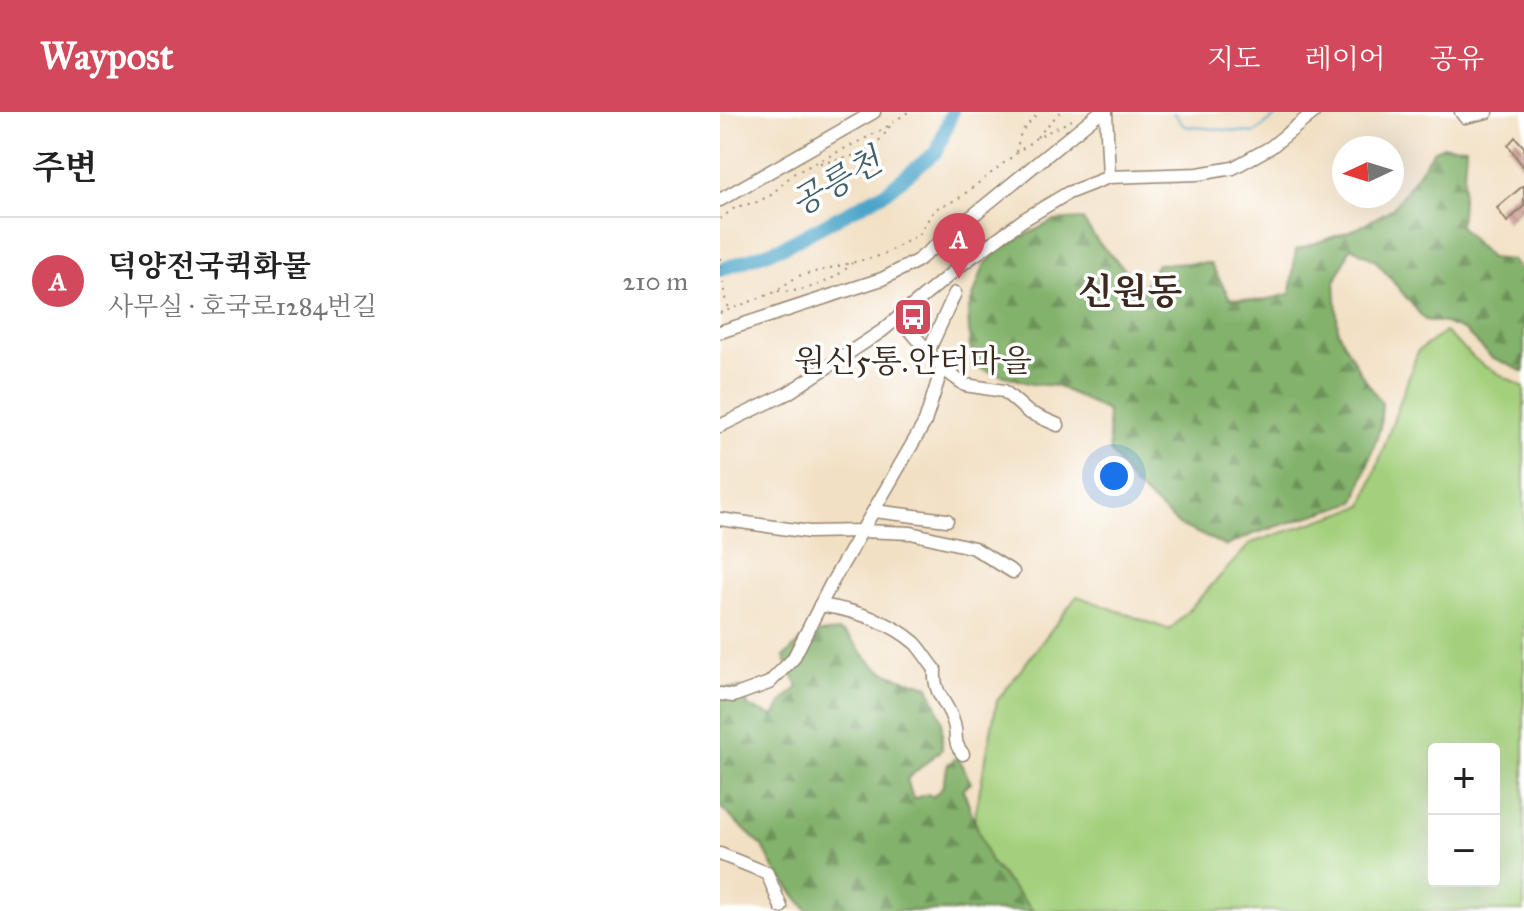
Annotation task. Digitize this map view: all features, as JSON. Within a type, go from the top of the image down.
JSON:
[{"type":"street","points":[[720,200],[874,112]]},
{"type":"street","points":[[1103,112],[1109,177]]},
{"type":"street","points":[[720,332],[882,279],[917,261],[1103,112]]},
{"type":"street","points":[[720,426],[788,393],[882,331],[965,262],[1023,220],[1068,193],[1109,177],[1198,174],[1233,168],[1271,147],[1314,112]]},
{"type":"street","points":[[1461,112],[1465,117],[1487,112]]},
{"type":"street","points":[[928,352],[955,293]]},
{"type":"street","points":[[899,317],[942,368],[965,385],[1004,391],[1028,412],[1058,425]]},
{"type":"street","points":[[720,694],[733,696],[769,683],[793,659],[820,605],[925,422],[942,368]]},
{"type":"street","points":[[874,511],[947,520]]},
{"type":"street","points":[[720,519],[809,532],[911,533],[974,548],[1013,572]]},
{"type":"street","points":[[820,605],[843,609],[890,627],[915,644],[935,669],[934,686],[954,724],[955,745],[963,754]]},
{"type":"street","points":[[720,854],[767,873],[781,907]]},
{"type":"path","points":[[720,219],[736,207],[771,195],[793,174],[908,112]]},
{"type":"path","points":[[1016,154],[1021,132],[1039,112]]},
{"type":"path","points":[[720,313],[777,290],[798,276],[883,255],[918,235],[935,209],[958,199],[1016,154],[1060,112]]},
{"type":"path","points":[[1036,138],[1082,116]]},
{"type":"path","points":[[815,164],[843,160],[874,146],[885,136],[892,123]]},
{"type":"path","points":[[720,258],[725,298],[730,309]]},
{"type":"path","points":[[777,290],[788,292],[802,289],[843,274],[853,262]]},
{"type":"green space","points":[[1444,146],[1466,147],[1460,227],[1490,258],[1512,260],[1524,274],[1524,372],[1491,357],[1465,331],[1445,323],[1425,320],[1376,261],[1351,247],[1335,282],[1338,332],[1361,374],[1382,403],[1380,428],[1355,502],[1253,534],[1226,546],[1179,525],[1132,483],[1110,451],[1107,411],[1057,386],[1032,384],[981,369],[970,347],[968,312],[984,265],[1001,248],[1053,221],[1082,219],[1098,242],[1143,288],[1157,264],[1210,263],[1230,298],[1260,301],[1290,294],[1296,250],[1358,228],[1393,208],[1404,208],[1404,192],[1434,150]]},
{"type":"green space","points":[[1445,332],[1482,365],[1524,387],[1524,911],[1033,911],[990,862],[974,820],[997,701],[1077,596],[1170,630],[1251,543],[1363,506],[1418,351]]},
{"type":"green space","points":[[839,631],[881,670],[929,686],[942,721],[942,749],[907,779],[913,799],[928,794],[933,797],[942,788],[948,764],[958,757],[971,783],[963,789],[990,862],[1033,911],[808,911],[775,870],[763,847],[720,807],[720,689],[741,688],[749,707],[774,716],[782,702],[798,687],[784,657],[808,634]]},
{"type":"building","points":[[1515,137],[1524,147],[1524,168],[1508,145]]},
{"type":"building","points":[[1524,185],[1524,206],[1507,222],[1497,208]]},
{"type":"waterway","name":"공릉천","points":[[720,270],[785,246],[886,192],[937,151],[952,112]]},
{"type":"waterway","points":[[1173,112],[1184,126],[1255,133],[1281,112]]},
{"type":"place","name":"덕양전국퀵화물","points":[[959,279]]},
{"type":"place","name":"원신5통.안터마을","points":[[913,317]]},
{"type":"district","name":"신원동","points":[[1130,292]]}]
